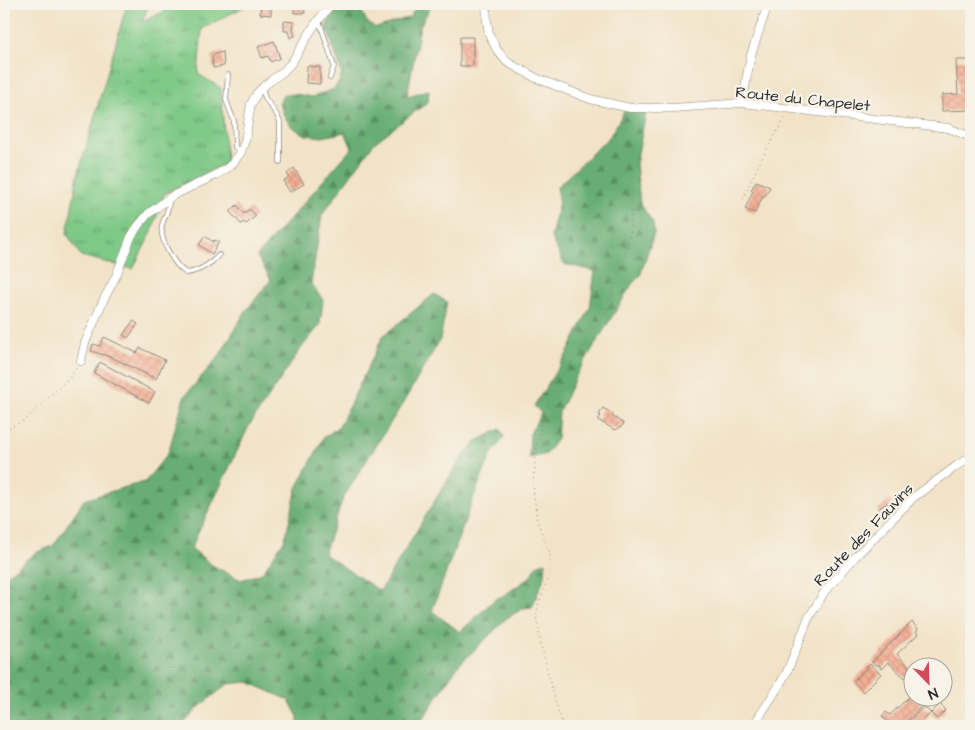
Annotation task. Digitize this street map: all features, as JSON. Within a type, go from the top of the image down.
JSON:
[{"type":"street","points":[[81,361],[85,343],[116,276],[130,237],[148,214],[169,198],[226,169],[234,162],[241,152],[247,133],[251,104],[257,93],[292,62],[330,4]]},
{"type":"street","name":"Route du Chapelet","points":[[486,4],[489,34],[497,50],[507,62],[536,78],[590,99],[630,108],[674,108],[743,102],[948,128],[971,137]]},
{"type":"street","points":[[743,102],[751,56],[766,10],[770,4]]},
{"type":"street","name":"Route des Fauvins","points":[[753,726],[787,672],[808,619],[825,591],[856,556],[914,497],[971,457]]},
{"type":"lane","points":[[319,20],[334,66],[330,78]]},
{"type":"lane","points":[[228,75],[226,100],[234,121],[236,147],[241,152]]},
{"type":"lane","points":[[262,88],[265,98],[280,122],[280,162]]},
{"type":"lane","points":[[169,198],[170,206],[162,226],[164,241],[178,267],[186,273],[193,273],[215,260],[219,255]]},
{"type":"path","points":[[563,726],[541,645],[536,616],[538,603],[549,574],[550,554],[537,520],[533,484],[534,461],[549,394],[598,326],[607,307],[625,254],[630,233],[631,183],[623,132],[626,116],[630,108]]},
{"type":"path","points":[[743,199],[775,134],[791,108]]},
{"type":"path","points":[[4,430],[25,420],[71,376],[81,361]]},
{"type":"green space","points":[[127,4],[149,4],[142,22],[178,4],[249,4],[202,29],[198,74],[221,88],[226,163],[164,194],[152,231],[133,269],[81,256],[67,234],[78,175]]},
{"type":"green space","points":[[340,4],[358,4],[367,22],[376,28],[410,17],[418,4],[432,4],[420,26],[407,96],[429,90],[428,102],[374,143],[322,215],[311,284],[323,300],[320,325],[302,347],[249,426],[191,548],[212,565],[241,580],[262,573],[285,539],[297,488],[324,437],[339,427],[383,336],[434,294],[447,302],[440,340],[343,498],[324,554],[380,591],[459,461],[477,441],[500,429],[504,437],[491,455],[432,611],[460,632],[494,600],[530,577],[538,564],[546,562],[545,575],[532,607],[524,608],[507,618],[457,667],[418,726],[298,726],[298,717],[289,700],[248,682],[228,684],[198,708],[182,726],[4,726],[4,577],[35,553],[53,546],[84,500],[145,482],[168,453],[184,397],[219,356],[245,312],[271,280],[257,256],[352,148],[345,132],[323,137],[306,135],[292,127],[284,116],[279,103],[283,95],[295,94],[312,97],[334,89],[339,82],[342,74],[326,26]]},
{"type":"green space","points":[[625,110],[646,112],[636,164],[640,203],[653,223],[654,233],[640,276],[632,284],[577,374],[559,412],[557,439],[546,454],[529,458],[530,434],[541,413],[534,406],[568,352],[590,308],[595,271],[564,264],[551,237],[559,201],[557,187],[610,136]]},
{"type":"building","points":[[261,4],[271,4],[271,15],[260,14]]},
{"type":"building","points":[[294,4],[304,4],[305,13],[294,13]]},
{"type":"building","points":[[284,21],[294,22],[293,30],[295,36],[290,38],[288,31],[284,31]]},
{"type":"building","points":[[460,37],[473,37],[473,66],[460,66]]},
{"type":"building","points":[[274,41],[280,58],[271,62],[268,56],[262,58],[258,47]]},
{"type":"building","points":[[223,52],[224,66],[213,68],[212,56]]},
{"type":"building","points":[[956,60],[971,60],[971,110],[942,111],[942,95],[958,94]]},
{"type":"building","points":[[307,66],[320,67],[320,84],[306,83]]},
{"type":"building","points":[[294,168],[304,184],[290,192],[283,181],[289,177],[287,174]]},
{"type":"building","points":[[756,181],[770,187],[765,196],[763,196],[755,213],[745,209]]},
{"type":"building","points":[[237,205],[244,214],[250,209],[256,216],[246,224],[244,222],[241,224],[230,212]]},
{"type":"building","points":[[205,236],[213,242],[214,240],[219,242],[212,254],[199,245]]},
{"type":"building","points":[[133,321],[138,324],[128,338],[123,335]]},
{"type":"building","points":[[104,337],[137,353],[140,348],[165,360],[156,379],[111,357],[91,351],[93,344],[100,346]]},
{"type":"building","points":[[100,362],[155,392],[149,403],[94,373]]},
{"type":"building","points":[[603,408],[624,424],[615,430],[598,420]]},
{"type":"building","points":[[890,501],[894,508],[883,516],[878,509]]},
{"type":"building","points":[[912,622],[918,629],[916,632],[918,634],[897,654],[902,659],[902,675],[888,662],[881,669],[878,664],[876,666],[872,662]]},
{"type":"building","points":[[870,664],[881,674],[863,692],[853,681]]},
{"type":"building","points":[[902,704],[902,708],[920,708],[902,726],[892,726],[882,716],[886,712],[890,715]]},
{"type":"building","points":[[923,708],[931,713],[917,726],[904,726]]},
{"type":"building","points":[[936,708],[944,708],[946,710],[937,719],[931,713]]}]
